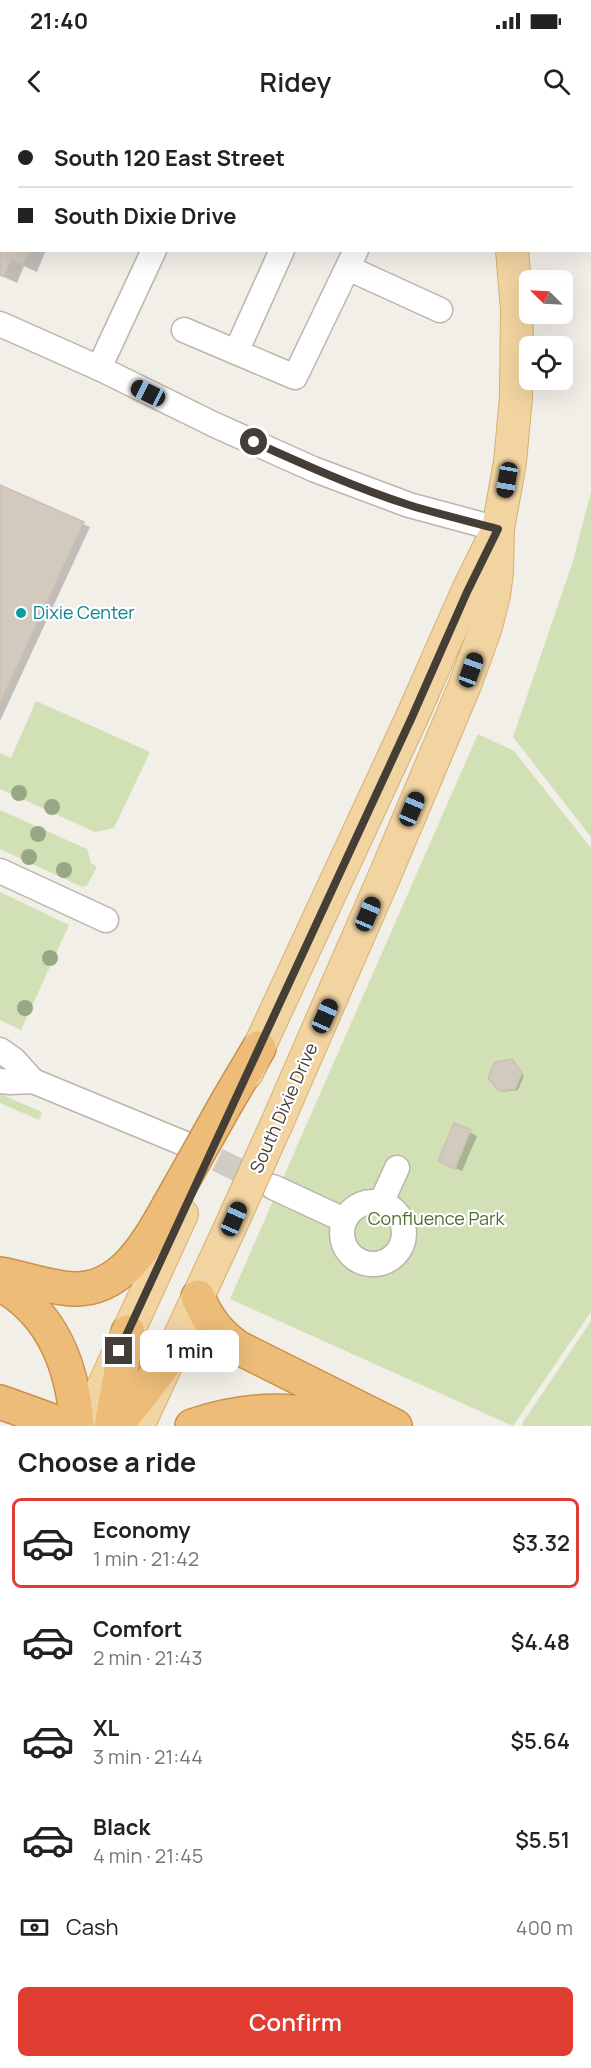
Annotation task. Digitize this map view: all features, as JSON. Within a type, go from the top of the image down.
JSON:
[{"type":"highway","points":[[0,1274],[65,1288],[92,1287],[108,1282],[120,1274],[175,1211],[259,1047]]},
{"type":"highway","points":[[0,1284],[21,1298],[51,1330],[61,1350],[69,1376],[63,1423],[0,1402]]},
{"type":"highway","points":[[198,1297],[209,1322],[224,1338],[237,1347],[395,1426]]},
{"type":"highway","points":[[111,1426],[128,1332]]},
{"type":"highway","points":[[116,1426],[172,1353]]},
{"type":"highway","points":[[192,1426],[230,1414],[273,1410],[323,1414],[381,1426]]},
{"type":"main road","points":[[259,1047],[412,717],[470,584],[498,529],[511,451],[518,374],[517,309],[512,252]]},
{"type":"main road","name":"South Dixie Drive","points":[[138,1426],[228,1232],[339,983],[480,645],[494,595],[498,529]]},
{"type":"main road","points":[[85,1426],[128,1332],[175,1211]]},
{"type":"street","points":[[99,368],[153,252]]},
{"type":"street","points":[[236,352],[281,252]]},
{"type":"street","points":[[184,330],[295,377],[352,259],[440,310]]},
{"type":"street","points":[[0,324],[330,476],[409,505],[498,529]]},
{"type":"street","points":[[0,871],[106,920]]},
{"type":"street","points":[[0,1050],[14,1060],[33,1081]]},
{"type":"street","points":[[0,1081],[33,1081],[183,1143]]},
{"type":"street","points":[[381,1203],[397,1168]]},
{"type":"street","points":[[273,1187],[344,1220]]},
{"type":"street","points":[[381,1203],[392,1207],[398,1213],[404,1234],[402,1243],[396,1254],[387,1260],[377,1264],[366,1263],[356,1259],[348,1251],[343,1241],[344,1220],[351,1210],[360,1204],[381,1203]]},
{"type":"green space","points":[[591,492],[591,837],[513,737],[573,561]]},
{"type":"green space","points":[[36,701],[150,752],[114,828],[95,832],[0,789],[0,753],[11,758]]},
{"type":"green space","name":"Confluence Park","points":[[478,734],[514,751],[591,848],[591,1312],[513,1426],[230,1299]]},
{"type":"green space","points":[[0,810],[87,849],[91,863],[97,867],[87,886],[82,887],[0,849]]},
{"type":"green space","points":[[0,892],[69,925],[21,1030],[0,1020]]},
{"type":"green space","points":[[0,1094],[42,1112],[39,1120],[0,1103]]},
{"type":"green space","points":[[591,1321],[591,1426],[522,1426],[523,1422]]},
{"type":"building","points":[[0,252],[29,252],[23,265],[11,260],[4,277],[0,275]]},
{"type":"building","name":"Dixie Center","points":[[0,485],[84,522],[0,703]]},
{"type":"building","points":[[512,1059],[522,1073],[515,1089],[499,1091],[488,1078],[495,1062]]},
{"type":"building","points":[[454,1123],[471,1130],[455,1169],[438,1161]]},
{"type":"tunnel","points":[[185,1144],[267,1184]]},
{"type":"place","name":"Dixie Center","points":[[21,613]]},
{"type":"route","points":[[119,1351],[498,529],[383,496],[313,469],[254,442]]}]
